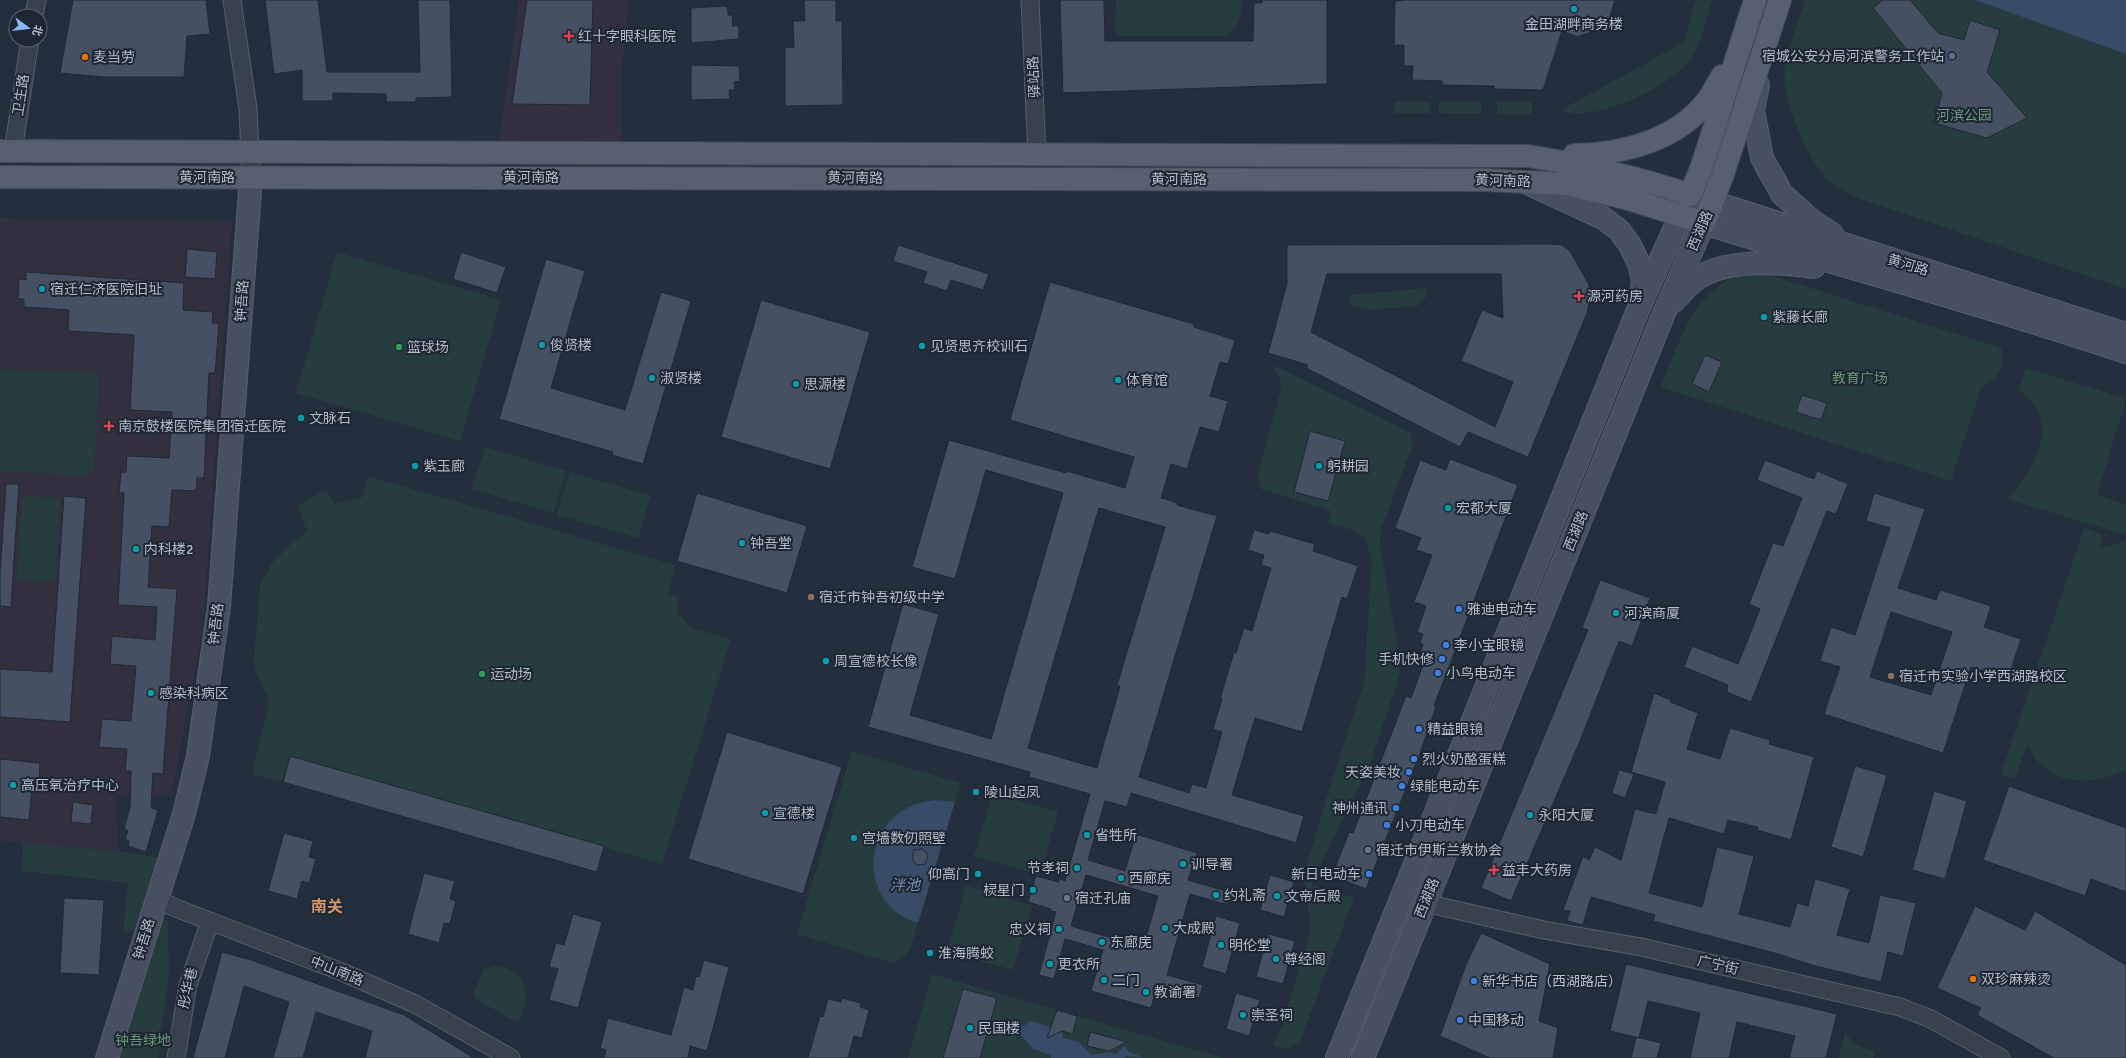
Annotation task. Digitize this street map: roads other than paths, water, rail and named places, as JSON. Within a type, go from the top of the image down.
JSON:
[{"type":"main road","points":[[1690,195],[1702,166],[1756,0]]},
{"type":"main road","name":"西湖路","points":[[1363,1058],[1664,313],[1712,203],[1765,49],[1780,0]]},
{"type":"main road","points":[[1528,156],[1604,153],[1639,145],[1666,136],[1688,119],[1708,100],[1743,39]]},
{"type":"main road","points":[[1765,49],[1753,110],[1762,158],[1782,194],[1812,221],[1832,234],[1902,273]]},
{"type":"main road","name":"黄河南路","points":[[6,151],[1528,156],[1594,166],[1690,195]]},
{"type":"main road","name":"黄河南路","points":[[0,177],[1522,181],[1567,184],[1629,199],[1704,223]]},
{"type":"main road","name":"钟吾路","points":[[107,1058],[186,807],[198,756],[218,606],[251,177]]},
{"type":"main road","points":[[1522,181],[1603,218],[1619,230],[1630,245],[1640,264],[1643,279],[1640,305]]},
{"type":"main road","name":"西湖路","points":[[1337,1058],[1640,305],[1690,195]]},
{"type":"main road","name":"黄河路","points":[[1690,195],[2021,317],[2126,352]]},
{"type":"main road","name":"黄河路","points":[[1704,223],[1902,273],[2126,334]]},
{"type":"main road","points":[[1664,313],[1689,284],[1705,274],[1733,266],[1766,262],[1838,270],[1902,273]]},
{"type":"street","points":[[232,0],[248,109],[251,177]]},
{"type":"street","name":"驿站路","points":[[1030,0],[1037,155]]},
{"type":"street","name":"卫生路","points":[[6,151],[28,48]]},
{"type":"street","name":"中山南路","points":[[157,898],[210,921],[342,972],[414,1004],[507,1057]]},
{"type":"street","name":"广宁街","points":[[1425,903],[1544,930],[1642,947],[1900,1007],[1931,1019],[2001,1058]]},
{"type":"street","name":"彤华巷","points":[[176,1058],[188,985],[210,921]]},
{"type":"water","points":[[1975,0],[2126,0],[2126,54]]},
{"type":"water","name":"泮池","points":[[936,800],[955,802],[918,923],[897,913],[882,897],[875,877],[874,857],[880,837],[892,819],[911,806]],"holes":[[[923,849],[928,855],[925,864],[917,865],[912,859],[914,850]]]},
{"type":"water","points":[[1032,1021],[1062,1032],[1063,1038],[1079,1042],[1091,1055],[1109,1052],[1116,1054],[1124,1046],[1129,1052],[1145,1058],[1126,1056],[1125,1058],[1051,1058],[1051,1055],[1033,1049],[1019,1033],[1020,1028]]},
{"type":"place","name":"金田湖畔商务楼","points":[[1574,9]]},
{"type":"place","name":"红十字眼科医院","points":[[569,36]]},
{"type":"place","name":"宿城公安分局河滨警务工作站","points":[[1952,56]]},
{"type":"place","name":"麦当劳","points":[[85,57]]},
{"type":"place","name":"宿迁仁济医院旧址","points":[[42,289]]},
{"type":"place","name":"源河药房","points":[[1579,296]]},
{"type":"place","name":"紫藤长廊","points":[[1764,317]]},
{"type":"place","name":"俊贤楼","points":[[542,345]]},
{"type":"place","name":"见贤思齐校训石","points":[[922,346]]},
{"type":"place","name":"篮球场","points":[[399,347]]},
{"type":"place","name":"淑贤楼","points":[[652,378]]},
{"type":"place","name":"体育馆","points":[[1118,380]]},
{"type":"place","name":"思源楼","points":[[796,384]]},
{"type":"place","name":"文脉石","points":[[301,418]]},
{"type":"place","name":"南京鼓楼医院集团宿迁医院","points":[[109,426]]},
{"type":"place","name":"紫玉廊","points":[[415,466]]},
{"type":"place","name":"躬耕园","points":[[1319,466]]},
{"type":"place","name":"宏都大厦","points":[[1448,508]]},
{"type":"place","name":"钟吾堂","points":[[742,543]]},
{"type":"place","name":"内科楼2","points":[[136,549]]},
{"type":"place","name":"宿迁市钟吾初级中学","points":[[811,597]]},
{"type":"place","name":"雅迪电动车","points":[[1459,609]]},
{"type":"place","name":"河滨商厦","points":[[1616,613]]},
{"type":"place","name":"李小宝眼镜","points":[[1446,645]]},
{"type":"place","name":"手机快修","points":[[1442,659]]},
{"type":"place","name":"周宣德校长像","points":[[826,661]]},
{"type":"place","name":"小鸟电动车","points":[[1438,673]]},
{"type":"place","name":"运动场","points":[[482,674]]},
{"type":"place","name":"宿迁市实验小学西湖路校区","points":[[1891,676]]},
{"type":"place","name":"感染科病区","points":[[151,693]]},
{"type":"place","name":"精益眼镜","points":[[1419,729]]},
{"type":"place","name":"烈火奶酪蛋糕","points":[[1414,759]]},
{"type":"place","name":"天姿美妆","points":[[1409,772]]},
{"type":"place","name":"高压氧治疗中心","points":[[13,785]]},
{"type":"place","name":"绿能电动车","points":[[1402,786]]},
{"type":"place","name":"陵山起凤","points":[[976,792]]},
{"type":"place","name":"神州通讯","points":[[1396,808]]},
{"type":"place","name":"宣德楼","points":[[765,813]]},
{"type":"place","name":"永阳大厦","points":[[1530,815]]},
{"type":"place","name":"小刀电动车","points":[[1387,825]]},
{"type":"place","name":"省牲所","points":[[1087,835]]},
{"type":"place","name":"宫墙数仞照壁","points":[[854,838]]},
{"type":"place","name":"宿迁市伊斯兰教协会","points":[[1368,850]]},
{"type":"place","name":"训导署","points":[[1183,864]]},
{"type":"place","name":"节孝祠","points":[[1077,868]]},
{"type":"place","name":"益丰大药房","points":[[1494,870]]},
{"type":"place","name":"仰高门","points":[[978,874]]},
{"type":"place","name":"新日电动车","points":[[1369,874]]},
{"type":"place","name":"西廊庑","points":[[1121,878]]},
{"type":"place","name":"棂星门","points":[[1033,890]]},
{"type":"place","name":"约礼斋","points":[[1216,895]]},
{"type":"place","name":"文帝后殿","points":[[1277,896]]},
{"type":"place","name":"宿迁孔庙","points":[[1067,898]]},
{"type":"place","name":"大成殿","points":[[1165,928]]},
{"type":"place","name":"忠义祠","points":[[1059,929]]},
{"type":"place","name":"东廊庑","points":[[1102,942]]},
{"type":"place","name":"明伦堂","points":[[1221,945]]},
{"type":"place","name":"淮海腾蛟","points":[[930,953]]},
{"type":"place","name":"尊经阁","points":[[1276,959]]},
{"type":"place","name":"更衣所","points":[[1050,964]]},
{"type":"place","name":"双珍麻辣烫","points":[[1973,979]]},
{"type":"place","name":"二门","points":[[1104,980]]},
{"type":"place","name":"新华书店（西湖路店）","points":[[1474,981]]},
{"type":"place","name":"教谕署","points":[[1146,992]]},
{"type":"place","name":"崇圣祠","points":[[1243,1015]]},
{"type":"place","name":"中国移动","points":[[1460,1020]]},
{"type":"place","name":"民国楼","points":[[970,1028]]},
{"type":"district","name":"南关","points":[[327,907]]},
{"type":"park label","name":"河滨公园","points":[[1964,115]]},
{"type":"park label","name":"教育广场","points":[[1860,378]]},
{"type":"park label","name":"钟吾绿地","points":[[143,1040]]}]
